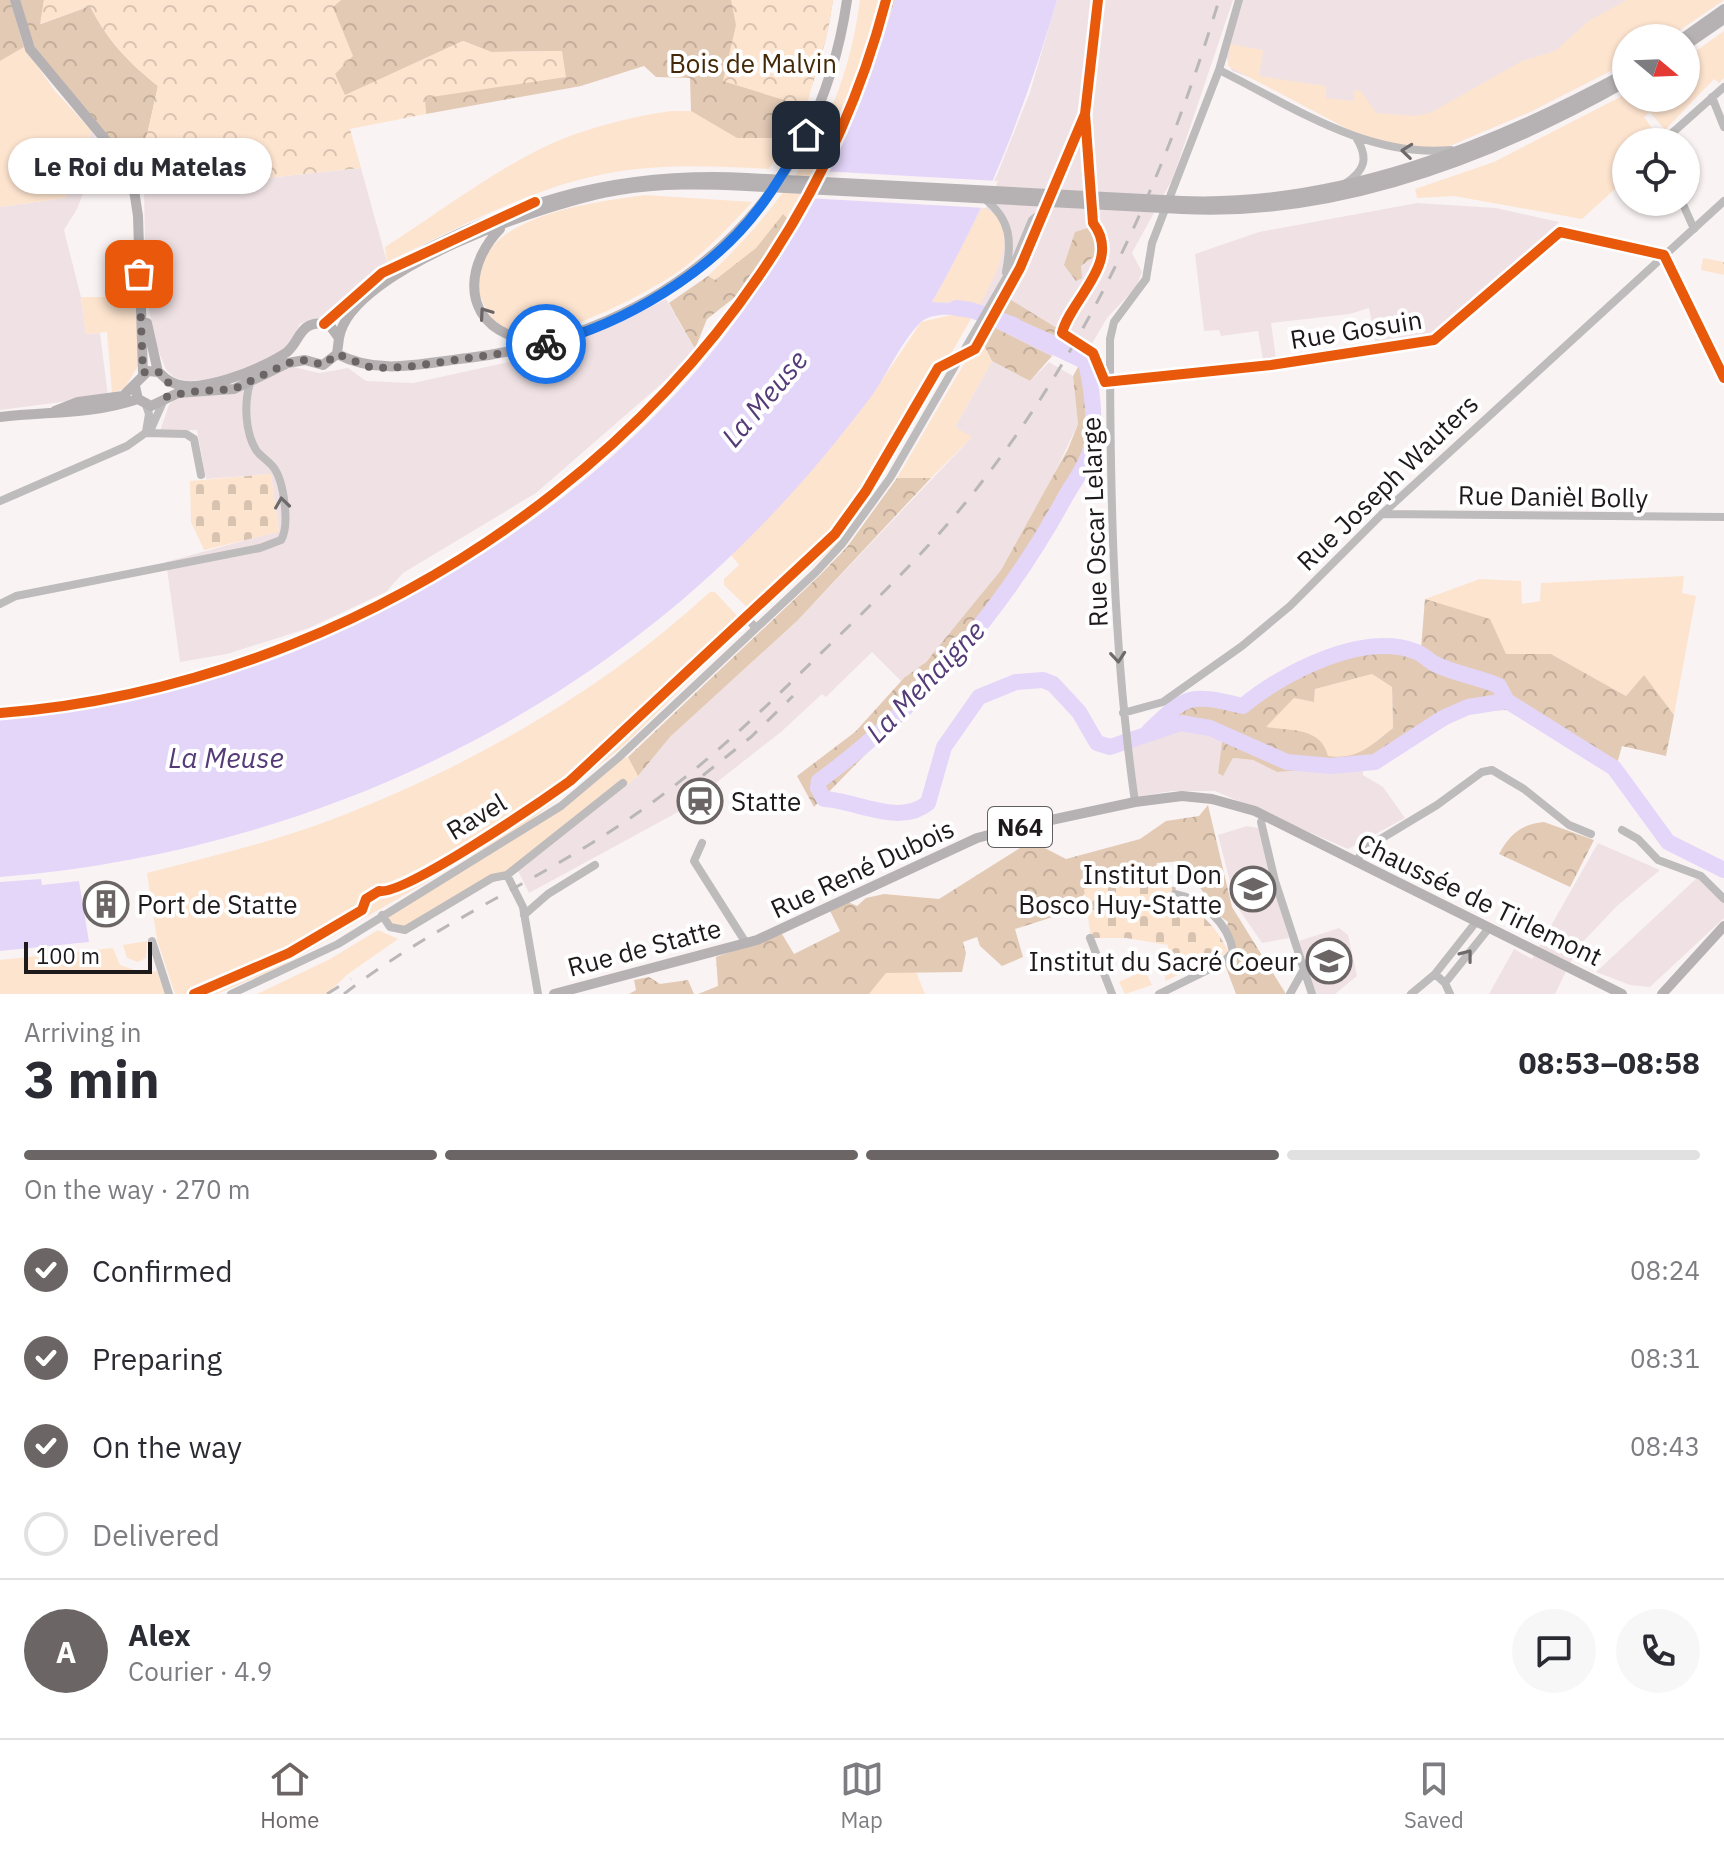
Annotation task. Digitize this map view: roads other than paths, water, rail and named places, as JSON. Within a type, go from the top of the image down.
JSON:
[{"type":"main road","points":[[15,0],[30,49],[118,155],[132,177],[138,216],[143,373],[135,386],[114,399],[78,402],[55,411]]},
{"type":"main road","points":[[337,354],[372,368],[406,367],[512,352],[593,327],[658,295],[727,243],[759,209],[806,135],[828,89],[841,42],[847,0]]},
{"type":"main road","points":[[1700,26],[1724,9]]},
{"type":"main road","points":[[1700,35],[1724,19]]},
{"type":"main road","points":[[140,293],[158,372],[168,381],[207,383],[248,373],[289,350],[308,326],[324,324],[382,273],[535,202],[643,178],[1025,192],[1182,205],[1240,202],[1344,184],[1460,149],[1528,122],[1612,80]]},
{"type":"main road","points":[[0,417],[118,408],[250,383],[288,363],[305,360],[323,365],[337,354],[343,322],[369,290],[396,273],[507,222],[619,190],[746,182],[1053,203],[1270,208],[1380,185],[1469,157],[1612,89]]},
{"type":"main road","points":[[507,222],[486,243],[475,266],[473,289],[477,303],[491,323],[507,334],[552,342]]},
{"type":"main road","points":[[324,324],[339,338]]},
{"type":"main road","points":[[299,339],[299,351],[305,360]]},
{"type":"main road","points":[[143,373],[158,372]]},
{"type":"main road","points":[[165,400],[168,381]]},
{"type":"main road","points":[[135,386],[142,402]]},
{"type":"main road","name":"Rue René Dubois","points":[[746,943],[782,931],[977,838],[1135,802],[1182,796],[1212,799],[1264,816],[1319,843]]},
{"type":"main road","name":"Chaussée de Tirlemont","points":[[1319,843],[1622,994]]},
{"type":"main road","points":[[1662,994],[1724,926]]},
{"type":"main road","name":"Rue de Statte","points":[[554,994],[746,943]]},
{"type":"street","name":"Rue Oscar Lelarge","points":[[1135,802],[1123,713],[1112,558],[1110,339],[1114,322],[1146,279],[1152,243],[1219,70],[1239,0]]},
{"type":"street","points":[[1219,70],[1356,138],[1399,151],[1460,149]]},
{"type":"street","points":[[1678,128],[1724,87]]},
{"type":"street","points":[[1712,97],[1724,127]]},
{"type":"street","points":[[1344,184],[1363,167],[1365,157],[1356,138]]},
{"type":"street","points":[[1004,218],[1025,192]]},
{"type":"street","points":[[985,199],[1004,218],[1011,245],[1006,276]]},
{"type":"street","name":"Rue Joseph Wauters","points":[[1123,713],[1163,702],[1242,646],[1290,606],[1382,514],[1724,201]]},
{"type":"street","points":[[231,994],[338,944],[561,806],[618,758],[842,544],[890,478],[1006,276],[1032,220],[1053,203]]},
{"type":"street","points":[[1688,216],[1694,229]]},
{"type":"street","name":"Rue Gosuin","points":[[1110,383],[1271,365],[1434,340],[1560,232],[1664,255]]},
{"type":"street","points":[[1664,255],[1724,378]]},
{"type":"street","points":[[0,604],[16,596],[272,545],[284,535],[278,478],[274,468],[257,451],[249,434],[247,394],[250,383]]},
{"type":"street","points":[[0,501],[105,457],[146,432],[157,422],[165,400]]},
{"type":"street","points":[[142,402],[149,414],[146,432]]},
{"type":"street","points":[[146,432],[186,434],[194,439],[201,475]]},
{"type":"street","name":"Rue Danièl Bolly","points":[[1382,514],[1724,517]]},
{"type":"street","points":[[744,615],[755,627]]},
{"type":"street","points":[[1356,862],[1364,849],[1437,805],[1482,772],[1492,770],[1524,789],[1569,825],[1591,834]]},
{"type":"street","points":[[382,915],[390,927],[405,930],[492,878],[507,875],[512,867],[563,833],[623,783]]},
{"type":"street","points":[[1264,816],[1261,822],[1275,881],[1312,994]]},
{"type":"street","points":[[1622,830],[1638,839],[1658,860],[1701,876],[1724,899]]},
{"type":"street","points":[[702,843],[694,861],[746,943]]},
{"type":"street","points":[[524,915],[548,894],[595,865]]},
{"type":"street","points":[[507,875],[524,915],[538,994]]},
{"type":"street","points":[[1159,994],[1230,958],[1233,948],[1216,919],[1203,906],[1175,894]]},
{"type":"street","points":[[1411,994],[1435,974],[1476,922]]},
{"type":"street","points":[[1445,983],[1489,928]]},
{"type":"street","points":[[1090,938],[1112,994]]},
{"type":"street","points":[[152,941],[169,994]]},
{"type":"street","points":[[1290,994],[1304,969]]},
{"type":"street","points":[[1435,974],[1445,983],[1450,994]]},
{"type":"street","points":[[1183,983],[1187,994]]},
{"type":"water","name":"La Meuse","points":[[895,0],[1057,0],[1004,155],[932,302],[979,306],[972,317],[938,315],[920,323],[845,430],[755,532],[677,604],[592,669],[503,725],[409,772],[311,812],[209,842],[105,864],[0,877],[0,719],[110,703],[221,675],[329,635],[433,584],[531,521],[620,449],[699,367],[786,245],[823,178],[856,108]]},
{"type":"water","points":[[999,311],[1062,339],[1052,356],[992,326]]},
{"type":"water","points":[[41,879],[42,885],[79,881],[89,942],[0,951],[0,882]]},
{"type":"waterway","name":"La Mehaigne","points":[[956,308],[1014,325]]},
{"type":"waterway","name":"La Mehaigne","points":[[1038,339],[1086,362],[1093,415],[1091,447],[1086,461],[1039,541],[986,618],[891,722],[819,781],[818,788],[824,799],[891,813],[916,810],[928,803],[944,747],[979,697],[1016,682],[1043,680],[1053,684],[1079,712],[1097,743],[1110,747],[1181,723],[1210,728],[1287,762],[1331,766],[1375,762],[1443,718],[1468,707],[1507,701],[1614,768],[1668,842],[1724,870]]},
{"type":"waterway","name":"La Mehaigne","points":[[1149,731],[1182,703],[1201,699],[1243,706],[1301,669],[1347,651],[1371,647],[1417,652],[1435,664],[1499,686],[1507,701]]},
{"type":"railway","points":[[344,994],[414,946],[600,838],[684,778],[796,678],[943,529],[1021,428],[1091,313],[1150,191],[1219,0]]},
{"type":"railway","points":[[681,793],[751,737],[793,696]]},
{"type":"railway","points":[[327,994],[351,979]]},
{"type":"place","name":"Le Roi du Matelas","points":[[139,274]]},
{"type":"place","name":"Statte","points":[[700,801]]},
{"type":"place","name":"Institut Don Bosco Huy-Statte","points":[[1253,889]]},
{"type":"place","name":"Port de Statte","points":[[106,904]]},
{"type":"place","name":"Institut du Sacré Coeur","points":[[1329,961]]},
{"type":"park label","name":"Bois de Malvin","points":[[753,63]]}]
